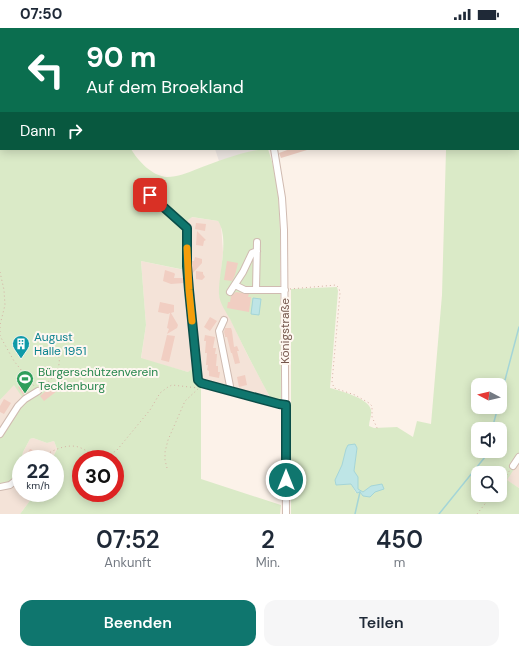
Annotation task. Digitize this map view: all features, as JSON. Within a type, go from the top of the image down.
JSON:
[{"type":"street","name":"Königstraße","points":[[274,150],[282,198],[285,290],[286,405],[284,513]]},
{"type":"street","points":[[150,195],[187,228],[187,266],[198,380],[201,383],[286,405]]},
{"type":"street","points":[[256,290],[257,242]]},
{"type":"street","points":[[230,292],[252,253],[257,251]]},
{"type":"street","points":[[235,285],[245,290],[285,290]]},
{"type":"street","points":[[224,320],[219,331],[231,391]]},
{"type":"street","points":[[0,434],[18,406],[25,399],[38,391]]},
{"type":"street","points":[[513,466],[519,456]]},
{"type":"street","points":[[0,487],[12,483]]},
{"type":"path","points":[[0,272],[4,290],[5,305],[0,326],[0,336],[14,361],[30,383],[38,391],[53,377],[58,370],[60,362],[59,357],[52,352]]},
{"type":"path","points":[[285,290],[336,285],[339,288],[340,293],[332,382],[334,388],[355,395],[372,406],[372,417],[378,430]]},
{"type":"path","points":[[39,378],[41,371]]},
{"type":"path","points":[[117,450],[150,410],[160,393],[172,385],[198,388],[185,401],[168,440],[165,452],[167,468]]},
{"type":"path","points":[[55,450],[70,446],[79,447],[84,450]]},
{"type":"path","points":[[507,474],[513,466]]},
{"type":"path","points":[[477,514],[486,502]]},
{"type":"shaded area","points":[[215,150],[258,150],[219,161]]},
{"type":"shaded area","points":[[191,217],[218,221],[221,225],[223,252],[219,295],[247,354],[271,399],[201,379],[188,372],[141,359],[146,325],[141,261],[184,270],[185,232],[188,220]]},
{"type":"shaded area","points":[[14,384],[24,400],[0,436],[0,400]]},
{"type":"shaded area","points":[[33,438],[47,443],[54,441],[57,449],[24,450],[30,439]]},
{"type":"shaded area","points":[[519,460],[519,488],[507,481]]},
{"type":"shaded area","points":[[12,480],[12,502],[29,502],[20,514],[0,514],[0,486]]},
{"type":"green space","points":[[0,150],[132,150],[137,158],[151,171],[167,177],[182,174],[242,153],[268,150],[276,179],[279,210],[281,401],[271,399],[220,300],[219,286],[223,257],[223,237],[218,221],[192,217],[188,220],[185,232],[185,270],[141,261],[146,325],[141,358],[188,372],[199,364],[201,389],[201,479],[281,505],[280,514],[20,514],[29,502],[64,502],[64,450],[56,450],[54,441],[47,443],[33,438],[30,439],[24,450],[12,450],[12,483],[0,486],[0,436],[24,400],[14,385],[0,400]]},
{"type":"green space","points":[[446,150],[519,150],[519,453],[510,466],[514,469],[507,480],[519,488],[519,514],[291,514],[291,289],[337,287],[338,291],[330,388],[347,393],[365,402],[371,410],[369,426],[374,428],[397,427],[413,437],[417,421],[431,424],[442,295]],"holes":[[[357,448],[354,471],[358,477],[358,490],[363,492],[371,486],[370,497],[363,496],[360,492],[356,493],[351,484],[336,485],[335,480],[342,465],[346,449]]]},
{"type":"water","points":[[253,298],[261,299],[259,315],[251,314]]},
{"type":"water","points":[[355,444],[357,448],[354,471],[358,477],[358,489],[363,492],[371,486],[382,484],[384,489],[375,492],[370,497],[363,496],[360,492],[357,493],[351,484],[336,485],[335,480],[342,465],[346,449],[348,445]]},
{"type":"building","points":[[287,150],[307,150],[281,158],[279,153]]},
{"type":"building","points":[[196,223],[206,224],[205,231],[195,229]]},
{"type":"building","points":[[197,231],[206,240],[204,241],[203,246],[196,245]]},
{"type":"building","points":[[195,257],[202,259],[202,263],[192,274],[192,261],[194,261]]},
{"type":"building","points":[[227,261],[238,263],[232,281],[224,280]]},
{"type":"building","points":[[165,270],[174,273],[174,278],[183,278],[184,283],[171,284],[163,281]]},
{"type":"building","points":[[196,271],[203,272],[205,277],[202,280],[196,279]]},
{"type":"building","points":[[236,292],[249,294],[248,297],[251,297],[249,312],[227,308],[231,296]]},
{"type":"building","points":[[160,302],[174,305],[174,312],[171,313],[178,325],[177,328],[167,334],[169,329],[167,328],[170,313],[158,312]]},
{"type":"building","points":[[210,317],[217,321],[210,331],[204,327]]},
{"type":"building","points":[[225,328],[231,328],[234,347],[237,346],[239,351],[237,351],[240,363],[235,364],[227,337],[225,337]]},
{"type":"building","points":[[167,335],[175,336],[169,362],[161,360]]},
{"type":"building","points":[[205,335],[215,337],[213,348],[216,348],[216,366],[218,366],[218,372],[220,372],[219,378],[209,376],[209,371],[207,370],[207,353],[205,353],[206,341],[204,341]]},
{"type":"building","points":[[245,375],[247,385],[239,387],[237,377]]},
{"type":"building","name":"Bürgerschützenverein Tecklenburg","points":[[23,384],[27,392],[23,395],[18,387]]},
{"type":"building","points":[[53,385],[57,391],[44,401],[40,396]]},
{"type":"building","points":[[4,399],[11,403],[4,414],[0,412],[0,406]]},
{"type":"waterway","points":[[506,378],[519,327]]},
{"type":"waterway","points":[[494,422],[496,414]]},
{"type":"waterway","points":[[439,514],[484,458]]},
{"type":"waterway","points":[[355,514],[360,492]]},
{"type":"slow traffic","points":[[187,248],[187,266],[192,321]]},
{"type":"place","name":"August Halle 1951","points":[[21,359]]},
{"type":"place","name":"Bürgerschützenverein Tecklenburg","points":[[25,394]]},
{"type":"route","points":[[150,195],[187,228],[187,266],[198,380],[201,383],[286,405],[286,480]]}]
